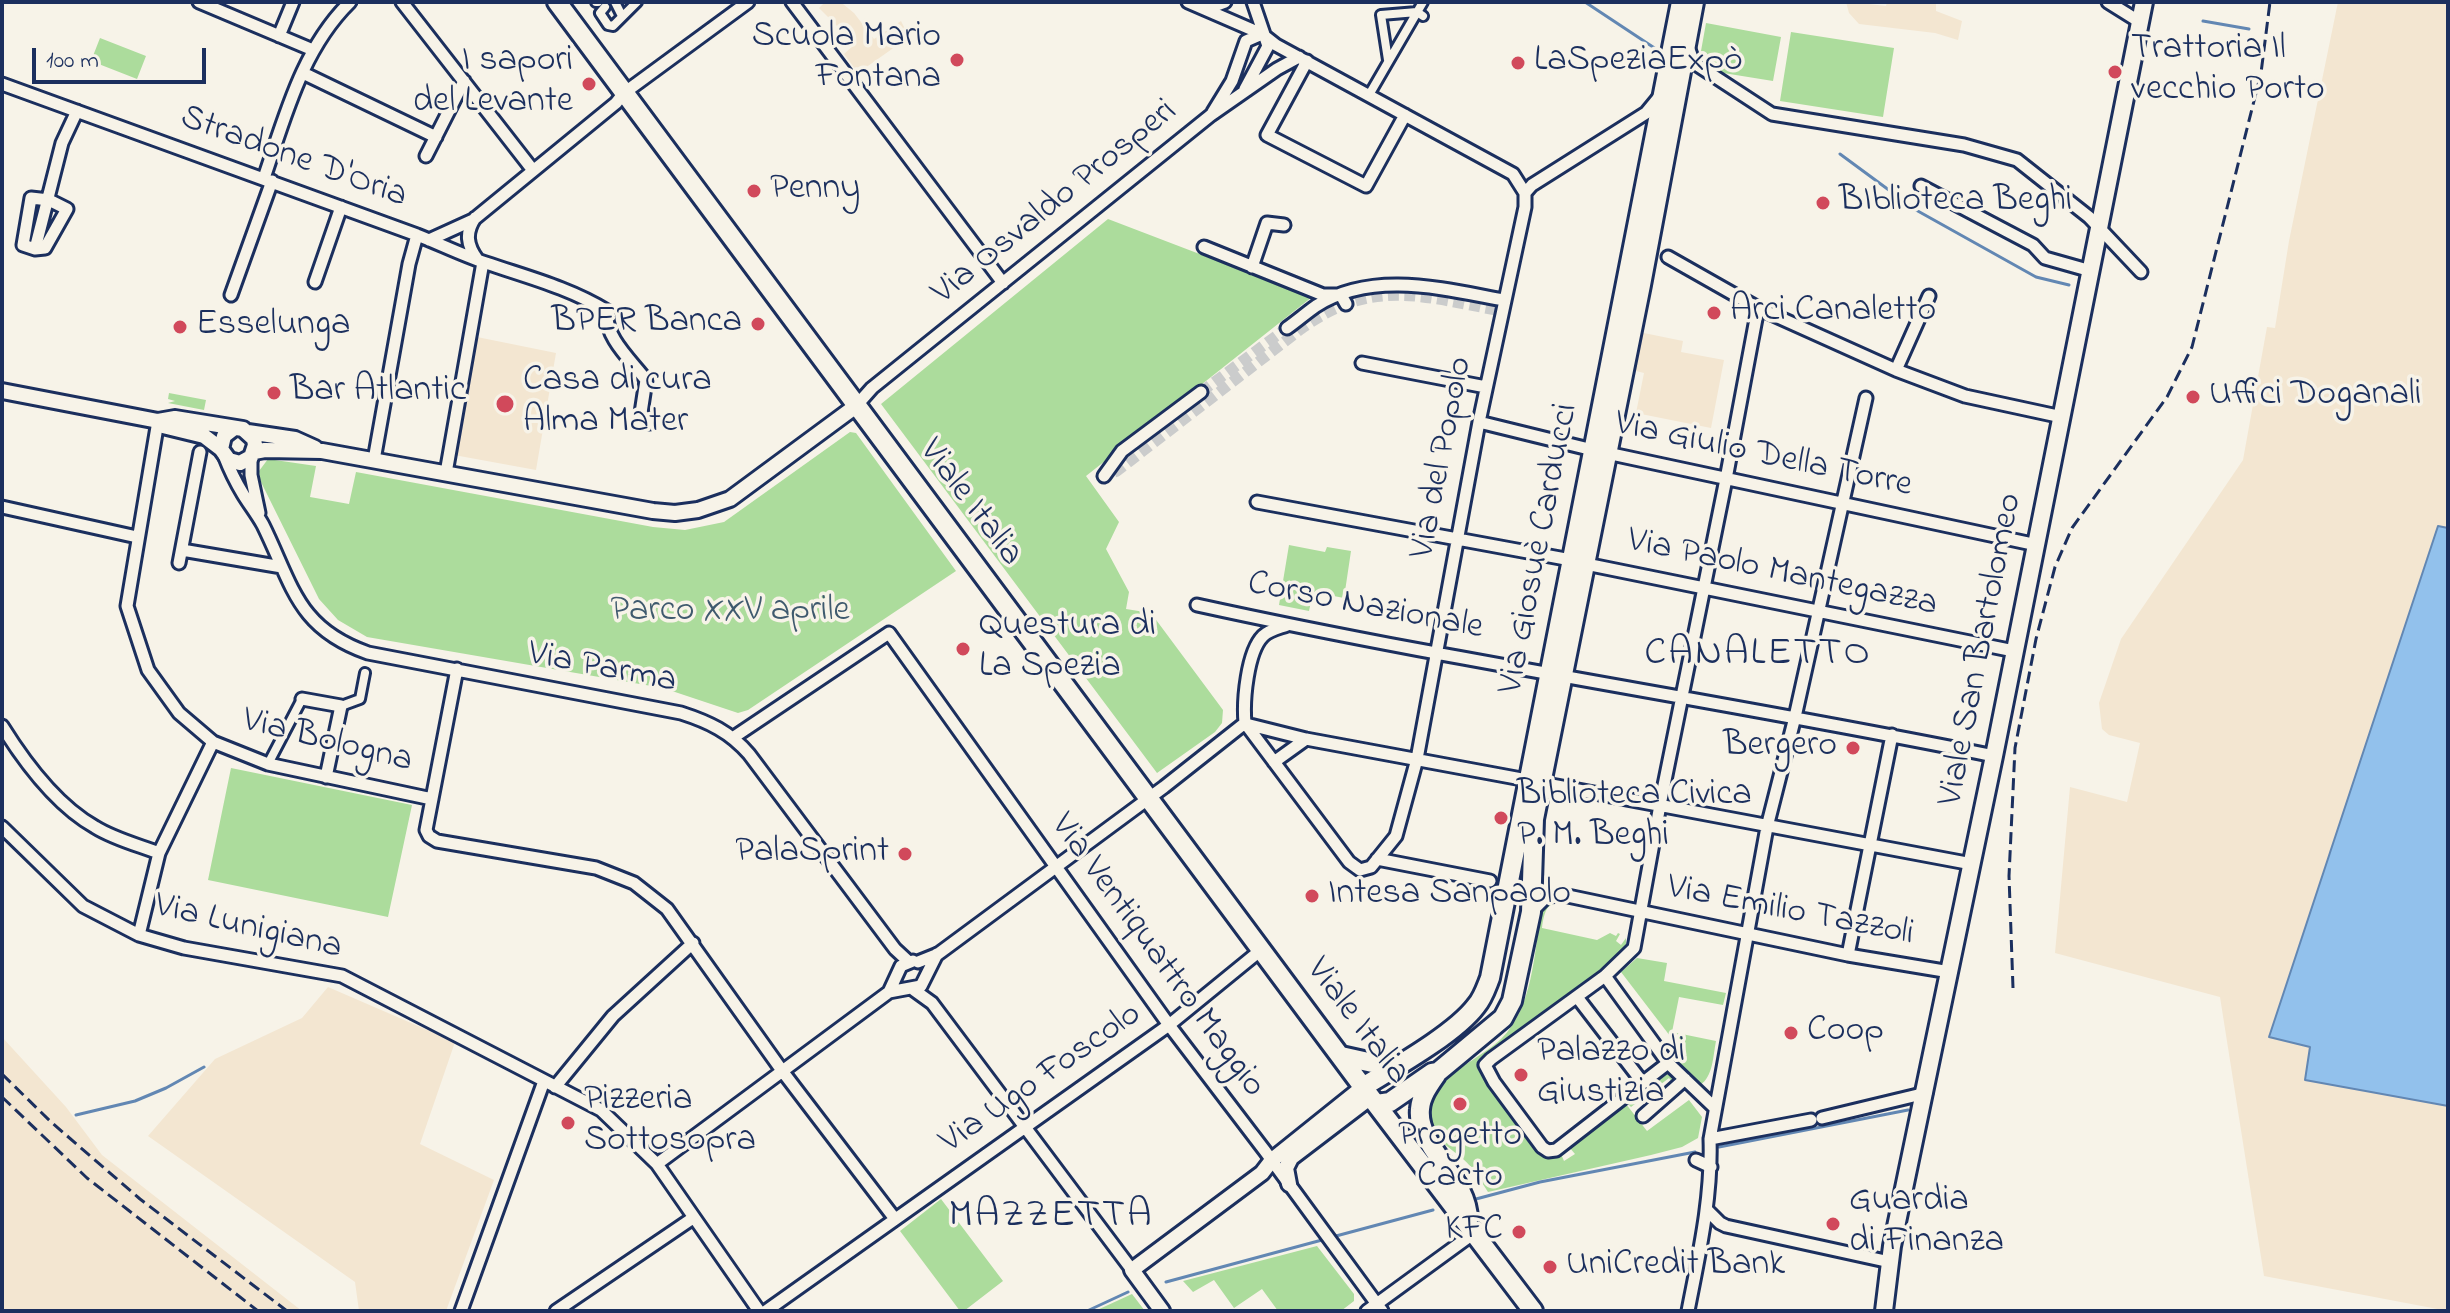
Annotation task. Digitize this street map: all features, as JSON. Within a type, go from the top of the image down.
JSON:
[{"type":"main road","name":"Viale Italia","points":[[557,2],[1533,1311]]},
{"type":"main road","name":"Via Giosuè Carducci","points":[[1600,451],[1681,2]]},
{"type":"main road","name":"Via Giosuè Carducci","points":[[1438,1072],[1390,1102],[1370,1096],[1395,1068],[1475,1009],[1484,994],[1534,782],[1694,2]]},
{"type":"main road","name":"Viale San Bartolomeo","points":[[1884,1311],[1890,1262],[2037,545],[2144,2]]},
{"type":"main road","name":"Via Giosuè Carducci","points":[[1471,1228],[1469,1209],[1460,1188],[1433,1146],[1420,1117],[1422,1101],[1438,1072],[1503,1018],[1512,1001],[1531,912],[1534,782]]},
{"type":"main road","points":[[1341,1056],[1395,1068]]},
{"type":"street","points":[[199,2],[313,50]]},
{"type":"street","points":[[279,36],[293,2]]},
{"type":"street","points":[[231,295],[303,73],[328,25],[350,2]]},
{"type":"street","points":[[402,2],[532,169]]},
{"type":"street","points":[[615,2],[622,16]]},
{"type":"street","points":[[600,5],[608,25],[613,26],[637,2]]},
{"type":"street","points":[[374,460],[409,264],[423,237],[475,218],[616,103],[624,93],[748,2]]},
{"type":"street","points":[[792,2],[1003,283]]},
{"type":"street","points":[[1188,2],[1262,34],[1513,174],[1525,193],[1542,178],[1646,113],[1664,89]]},
{"type":"street","points":[[1206,9],[1225,2]]},
{"type":"street","points":[[1253,2],[1262,34]]},
{"type":"street","points":[[1369,95],[1388,60],[1420,14],[1423,2]]},
{"type":"street","points":[[2108,2],[2140,22]]},
{"type":"street","points":[[1388,60],[1381,15],[1420,14]]},
{"type":"street","points":[[1211,115],[1232,81],[1246,41],[1262,34]]},
{"type":"street","name":"Via Osvaldo Prosperi","points":[[856,406],[872,388],[1211,115],[1242,95],[1268,46],[1262,34]]},
{"type":"street","points":[[1687,42],[1694,63],[1772,114],[1964,145],[2017,160],[2089,217],[2141,272]]},
{"type":"street","points":[[1242,95],[1277,69],[1303,59]]},
{"type":"street","points":[[1303,59],[1267,135],[1366,186],[1405,115]]},
{"type":"street","points":[[303,73],[436,137]]},
{"type":"street","points":[[426,156],[464,81]]},
{"type":"street","name":"Stradone D'Oria","points":[[2,84],[560,288],[607,311],[606,321],[615,339],[646,380],[641,413],[649,423]]},
{"type":"street","points":[[35,249],[62,143],[77,111]]},
{"type":"street","points":[[1921,186],[2033,245],[2045,258],[2091,271]]},
{"type":"street","name":"Via del Popolo","points":[[1374,863],[1396,836],[1417,759],[1479,422],[1525,207],[1525,193]]},
{"type":"street","points":[[31,198],[49,200],[67,209],[45,248],[23,245],[31,198]]},
{"type":"street","points":[[315,282],[341,207]]},
{"type":"street","points":[[446,473],[480,261],[468,241],[475,218]]},
{"type":"street","points":[[1252,267],[1267,223],[1284,225]]},
{"type":"street","points":[[1204,247],[1323,295],[1343,299]]},
{"type":"street","points":[[1668,257],[1758,308],[1896,370],[1965,396],[2062,417]]},
{"type":"street","points":[[1287,328],[1315,306],[1377,286],[1396,284],[1504,300]]},
{"type":"street","points":[[1896,370],[1929,296]]},
{"type":"street","points":[[1668,1063],[1556,1150],[1548,1151],[1494,1082],[1485,1065],[1605,976],[1634,948],[1758,308]]},
{"type":"street","points":[[1362,363],[1486,387]]},
{"type":"street","points":[[2,391],[158,421],[175,418],[295,439],[322,451]]},
{"type":"street","points":[[1104,476],[1122,451],[1201,392]]},
{"type":"street","points":[[1688,1311],[1708,1211],[1710,1139],[1715,1108],[1767,827],[1795,717],[1866,398]]},
{"type":"street","points":[[158,421],[163,426],[204,436],[234,462],[240,463],[252,454],[265,450],[322,451],[675,513],[722,502],[753,484],[856,406]]},
{"type":"street","name":"Via Bologna","points":[[158,421],[127,606],[148,670],[179,713],[213,742],[268,764],[432,799],[426,830],[437,841],[596,868],[616,874],[650,894],[667,909],[694,944],[783,1072]]},
{"type":"street","name":"Via Giulio Della Torre","points":[[1479,422],[1726,479],[2037,545]]},
{"type":"street","points":[[222,451],[224,436],[241,431],[254,439],[252,454]]},
{"type":"street","name":"Via Parma","points":[[222,451],[243,495],[261,521],[299,604],[330,635],[368,658],[457,669],[681,713],[703,720],[734,737],[906,967]]},
{"type":"street","points":[[179,563],[200,452]]},
{"type":"street","name":"Via Parma","points":[[252,454],[251,475],[261,521]]},
{"type":"street","name":"Via Paolo Mantegazza","points":[[1257,502],[1457,538],[2014,651]]},
{"type":"street","points":[[2,507],[137,537]]},
{"type":"street","points":[[182,550],[282,567]]},
{"type":"street","name":"Corso Nazionale","points":[[1197,605],[1287,625],[1994,756]]},
{"type":"street","points":[[1287,625],[1266,633],[1255,646],[1247,686],[1245,723],[1349,862],[1360,870],[1374,863],[1490,881]]},
{"type":"street","name":"Via Ventiquattro Maggio","points":[[734,737],[889,633],[1169,1025],[1272,1160],[1375,1309]]},
{"type":"street","points":[[432,799],[457,669]]},
{"type":"street","points":[[268,764],[302,699],[341,706],[360,699],[365,673]]},
{"type":"street","points":[[326,777],[341,706]]},
{"type":"street","points":[[657,1164],[889,992],[906,967],[938,954],[1245,723]]},
{"type":"street","points":[[1245,723],[1306,739],[1972,864]]},
{"type":"street","points":[[2,726],[16,749],[62,803],[95,828],[159,853]]},
{"type":"street","points":[[1848,955],[1892,735]]},
{"type":"street","points":[[1274,762],[1306,739]]},
{"type":"street","points":[[139,935],[159,853],[213,742]]},
{"type":"street","name":"Via Lunigiana","points":[[2,827],[83,906],[139,935],[184,948],[342,976],[601,1110],[657,1164],[759,1311]]},
{"type":"street","name":"Via Emilio Tazzoli","points":[[1531,912],[1547,896],[1554,894],[1848,955],[1950,972]]},
{"type":"street","points":[[461,1311],[550,1084],[613,1016],[694,944],[714,964]]},
{"type":"street","points":[[889,992],[917,983],[938,954]]},
{"type":"street","name":"Via Ugo Foscolo","points":[[766,1311],[1169,1025],[1256,954]]},
{"type":"street","points":[[906,967],[1162,1311]]},
{"type":"street","points":[[906,967],[917,983]]},
{"type":"street","points":[[1605,976],[1668,1063],[1715,1108]]},
{"type":"street","points":[[1577,997],[1643,1083]]},
{"type":"street","points":[[783,1072],[895,1219]]},
{"type":"street","points":[[1643,1116],[1685,1079]]},
{"type":"street","points":[[1710,1139],[1817,1119],[1926,1093]]},
{"type":"street","points":[[1132,1270],[1262,1173],[1272,1160],[1370,1096]]},
{"type":"street","points":[[1289,1184],[1286,1168],[1291,1158],[1370,1096]]},
{"type":"street","points":[[1696,1160],[1711,1167]]},
{"type":"street","points":[[1708,1211],[1726,1226],[1890,1262]]},
{"type":"street","points":[[556,1311],[693,1218]]},
{"type":"street","points":[[1375,1309],[1471,1228]]},
{"type":"shaded area","points":[[825,2],[843,4],[874,39],[901,21],[909,37],[858,73],[844,54],[855,44],[819,8]]},
{"type":"shaded area","points":[[1846,2],[1886,6],[1887,2],[1936,2],[1936,11],[1962,21],[1958,40],[1935,33],[1859,24],[1849,13]]},
{"type":"shaded area","points":[[2338,2],[2448,2],[2448,528],[2438,526],[2269,1036],[2310,1047],[2306,1080],[2448,1106],[2448,1311],[2264,1276],[2220,997],[2055,953],[2070,787],[2127,802],[2140,743],[2109,735],[2102,729],[2099,703],[2121,639],[2243,460],[2267,327],[2275,328],[2289,241]]},
{"type":"shaded area","points":[[1639,332],[1683,341],[1681,352],[1724,360],[1711,428],[1636,413],[1644,373],[1632,370]]},
{"type":"shaded area","name":"Casa di cura Alma Mater","points":[[477,337],[556,353],[536,470],[454,455]]},
{"type":"shaded area","points":[[328,987],[455,1042],[420,1144],[494,1180],[446,1311],[359,1311],[355,1282],[148,1136],[215,1059],[302,1018]]},
{"type":"shaded area","points":[[2,1037],[66,1107],[102,1155],[302,1311],[2,1311]]},
{"type":"green space","points":[[1706,23],[1781,37],[1773,81],[1711,71],[1712,65],[1705,64],[1707,53],[1701,51]]},
{"type":"green space","points":[[1791,32],[1894,48],[1883,117],[1780,101]]},
{"type":"green space","points":[[100,38],[146,56],[137,79],[91,61]]},
{"type":"green space","points":[[1108,219],[1312,297],[1086,476],[1119,522],[1106,549],[1129,592],[1126,609],[1151,613],[1223,710],[1222,723],[1215,732],[1157,773],[881,404]]},
{"type":"green space","points":[[169,393],[206,400],[204,410],[168,403],[175,401],[168,399]]},
{"type":"green space","name":"Parco XXV aprile","points":[[850,432],[856,433],[956,571],[748,710],[738,713],[663,688],[367,637],[338,620],[319,599],[260,480],[259,471],[268,459],[316,466],[310,497],[349,504],[356,472],[653,527],[685,530],[724,522]]},
{"type":"green space","points":[[1289,545],[1325,552],[1327,547],[1351,551],[1344,598],[1313,592],[1309,611],[1279,605]]},
{"type":"green space","points":[[231,768],[412,805],[388,917],[208,880]]},
{"type":"green space","points":[[1559,900],[1574,902],[1573,905],[1558,903],[1550,906],[1542,928],[1597,940],[1610,933],[1616,936],[1618,933],[1616,941],[1621,945],[1626,938],[1626,950],[1511,1038],[1481,1065],[1484,1075],[1546,1156],[1561,1154],[1564,1161],[1575,1154],[1569,1147],[1626,1104],[1647,1131],[1689,1100],[1702,1117],[1698,1138],[1682,1147],[1651,1155],[1488,1192],[1465,1160],[1433,1132],[1428,1116],[1429,1103],[1444,1081],[1501,1039],[1512,1026],[1526,996],[1541,913],[1546,905]]},
{"type":"green space","points":[[1637,958],[1667,963],[1664,981],[1726,993],[1723,1005],[1679,997],[1672,1032],[1716,1041],[1710,1072],[1700,1085],[1691,1079],[1673,1055],[1680,1049],[1621,972]]},
{"type":"green space","points":[[1668,1074],[1677,1084],[1675,1086],[1669,1078],[1631,1107],[1627,1103]]},
{"type":"green space","points":[[941,1199],[1003,1281],[964,1311],[960,1311],[900,1231]]},
{"type":"green space","points":[[1317,1246],[1354,1294],[1354,1301],[1341,1311],[1278,1311],[1262,1289],[1234,1308],[1214,1280],[1193,1292],[1183,1281]]},
{"type":"green space","points":[[1132,1294],[1145,1311],[1095,1311]]},
{"type":"water","points":[[2438,526],[2448,528],[2448,1106],[2305,1080],[2310,1047],[2269,1037]]},
{"type":"waterway","points":[[1585,2],[1659,51]]},
{"type":"waterway","points":[[2203,21],[2249,29]]},
{"type":"waterway","points":[[1840,154],[1916,210],[2036,277],[2069,285]]},
{"type":"waterway","points":[[76,1115],[135,1101],[204,1067]]},
{"type":"waterway","points":[[1719,1147],[1908,1110]]},
{"type":"waterway","points":[[1476,1199],[1540,1182],[1695,1152]]},
{"type":"waterway","points":[[1336,1236],[1433,1210]]},
{"type":"waterway","points":[[1166,1282],[1322,1240]]},
{"type":"waterway","points":[[1087,1311],[1128,1292]]},
{"type":"tunnel","points":[[1108,480],[1104,476],[1117,471],[1301,329],[1352,302],[1398,295],[1502,311]]},
{"type":"tunnel","points":[[1201,392],[1287,328]]},
{"type":"railway","points":[[2013,988],[2009,876],[2015,748],[2036,639],[2055,567],[2072,528],[2167,397],[2192,347],[2261,73],[2270,2]]},
{"type":"railway","points":[[2,1074],[51,1122],[140,1199],[287,1311]]},
{"type":"railway","points":[[2,1097],[87,1178],[258,1311]]},
{"type":"place","name":"Scuola Mario Fontana","points":[[957,60]]},
{"type":"place","name":"LaSpeziaExpò","points":[[1518,63]]},
{"type":"place","name":"Trattoria Il vecchio Porto","points":[[2115,72]]},
{"type":"place","name":"I sapori del Levante","points":[[589,84]]},
{"type":"place","name":"Penny","points":[[754,191]]},
{"type":"place","name":"BIblioteca Beghi","points":[[1823,203]]},
{"type":"place","name":"Arci Canaletto","points":[[1714,313]]},
{"type":"place","name":"BPER Banca","points":[[758,324]]},
{"type":"place","name":"Esselunga","points":[[180,327]]},
{"type":"place","name":"Bar Atlantic","points":[[274,393]]},
{"type":"place","name":"Uffici Doganali","points":[[2193,397]]},
{"type":"place","name":"Casa di cura Alma Mater","points":[[505,404]]},
{"type":"place","name":"Questura di La Spezia","points":[[963,649]]},
{"type":"place","name":"Bergero","points":[[1853,748]]},
{"type":"place","name":"Biblioteca Civica P. M. Beghi","points":[[1501,818]]},
{"type":"place","name":"PalaSprint","points":[[905,854]]},
{"type":"place","name":"Intesa Sanpaolo","points":[[1312,896]]},
{"type":"place","name":"Coop","points":[[1791,1033]]},
{"type":"place","name":"Palazzo di Giustizia","points":[[1521,1075]]},
{"type":"place","name":"Progetto Cacto","points":[[1460,1104]]},
{"type":"place","name":"Pizzeria Sottosopra","points":[[568,1123]]},
{"type":"place","name":"Guardia di Finanza","points":[[1833,1224]]},
{"type":"place","name":"KFC","points":[[1519,1232]]},
{"type":"place","name":"UniCredit Bank","points":[[1550,1267]]},
{"type":"district","name":"CANALETTO","points":[[1758,656]]},
{"type":"district","name":"MAZZETTA","points":[[1051,1218]]}]
